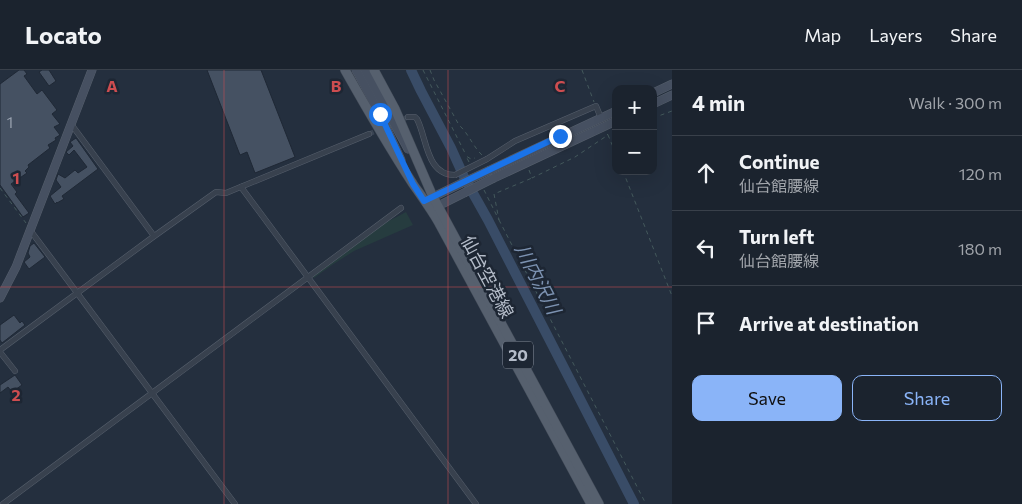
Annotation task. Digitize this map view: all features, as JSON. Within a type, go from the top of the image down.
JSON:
[{"type":"main road","points":[[0,298],[16,267],[92,70]]},
{"type":"main road","name":"仙台空港線","points":[[345,70],[372,119],[413,184],[429,199],[435,208],[599,504]]},
{"type":"main road","points":[[356,70],[380,114],[413,184]]},
{"type":"main road","points":[[365,70],[424,178]]},
{"type":"main road","name":"仙台空港線","points":[[374,70],[395,109],[424,178],[429,199]]},
{"type":"main road","points":[[657,91],[672,84]]},
{"type":"main road","points":[[657,102],[672,95]]},
{"type":"main road","points":[[429,199],[612,112]]},
{"type":"main road","points":[[435,208],[612,123]]},
{"type":"main road","name":"仙台空港線","points":[[435,208],[591,504]]},
{"type":"street","points":[[408,117],[415,117],[417,119],[432,161],[445,174],[455,174],[516,141],[596,106],[600,118]]},
{"type":"street","points":[[71,124],[154,236]]},
{"type":"street","points":[[15,371],[0,351],[216,192],[226,193],[369,134]]},
{"type":"street","points":[[241,187],[476,504]]},
{"type":"street","points":[[3,504],[401,208]]},
{"type":"street","points":[[30,230],[235,504]]},
{"type":"path","points":[[423,70],[466,156]]},
{"type":"path","points":[[430,70],[459,125],[465,130],[478,151],[485,158]]},
{"type":"path","points":[[582,70],[596,106]]},
{"type":"path","points":[[657,117],[672,111]]},
{"type":"path","points":[[604,126],[612,144]]},
{"type":"path","points":[[529,170],[532,178],[575,157],[612,134]]},
{"type":"path","points":[[624,175],[672,296]]},
{"type":"path","points":[[0,188],[30,230]]},
{"type":"path","points":[[499,220],[646,504]]},
{"type":"green space","points":[[406,212],[413,225],[354,251],[314,278],[312,276],[381,225]]},
{"type":"building","points":[[19,70],[24,70],[27,74],[24,76],[37,94],[42,90],[57,110],[52,114],[60,124],[54,127],[60,135],[48,145],[50,148],[28,165],[29,167],[25,171],[27,173],[11,184],[17,192],[15,194],[29,213],[23,217],[0,185],[0,84]]},
{"type":"building","points":[[49,70],[56,81],[49,86],[39,72]]},
{"type":"building","points":[[207,70],[261,70],[295,157],[255,173],[247,152],[240,155]]},
{"type":"building","points":[[76,138],[98,169],[62,196],[64,199],[55,204],[50,196],[61,187],[56,180],[58,174],[65,178],[75,170],[78,173],[87,167],[74,150],[69,155],[66,152],[73,146],[70,142]]},
{"type":"building","points":[[34,243],[45,257],[29,269],[24,262],[30,257],[28,253],[30,246]]},
{"type":"building","points":[[14,315],[20,323],[22,321],[25,325],[2,343],[0,340],[0,325]]},
{"type":"building","points":[[15,375],[22,385],[12,392],[8,387],[0,393],[0,385]]},
{"type":"waterway","name":"川内沢川","points":[[411,70],[465,179],[634,504]]},
{"type":"tunnel","points":[[369,134],[408,117]]},
{"type":"route","points":[[380,114],[413,184],[424,201],[560,136]]}]
